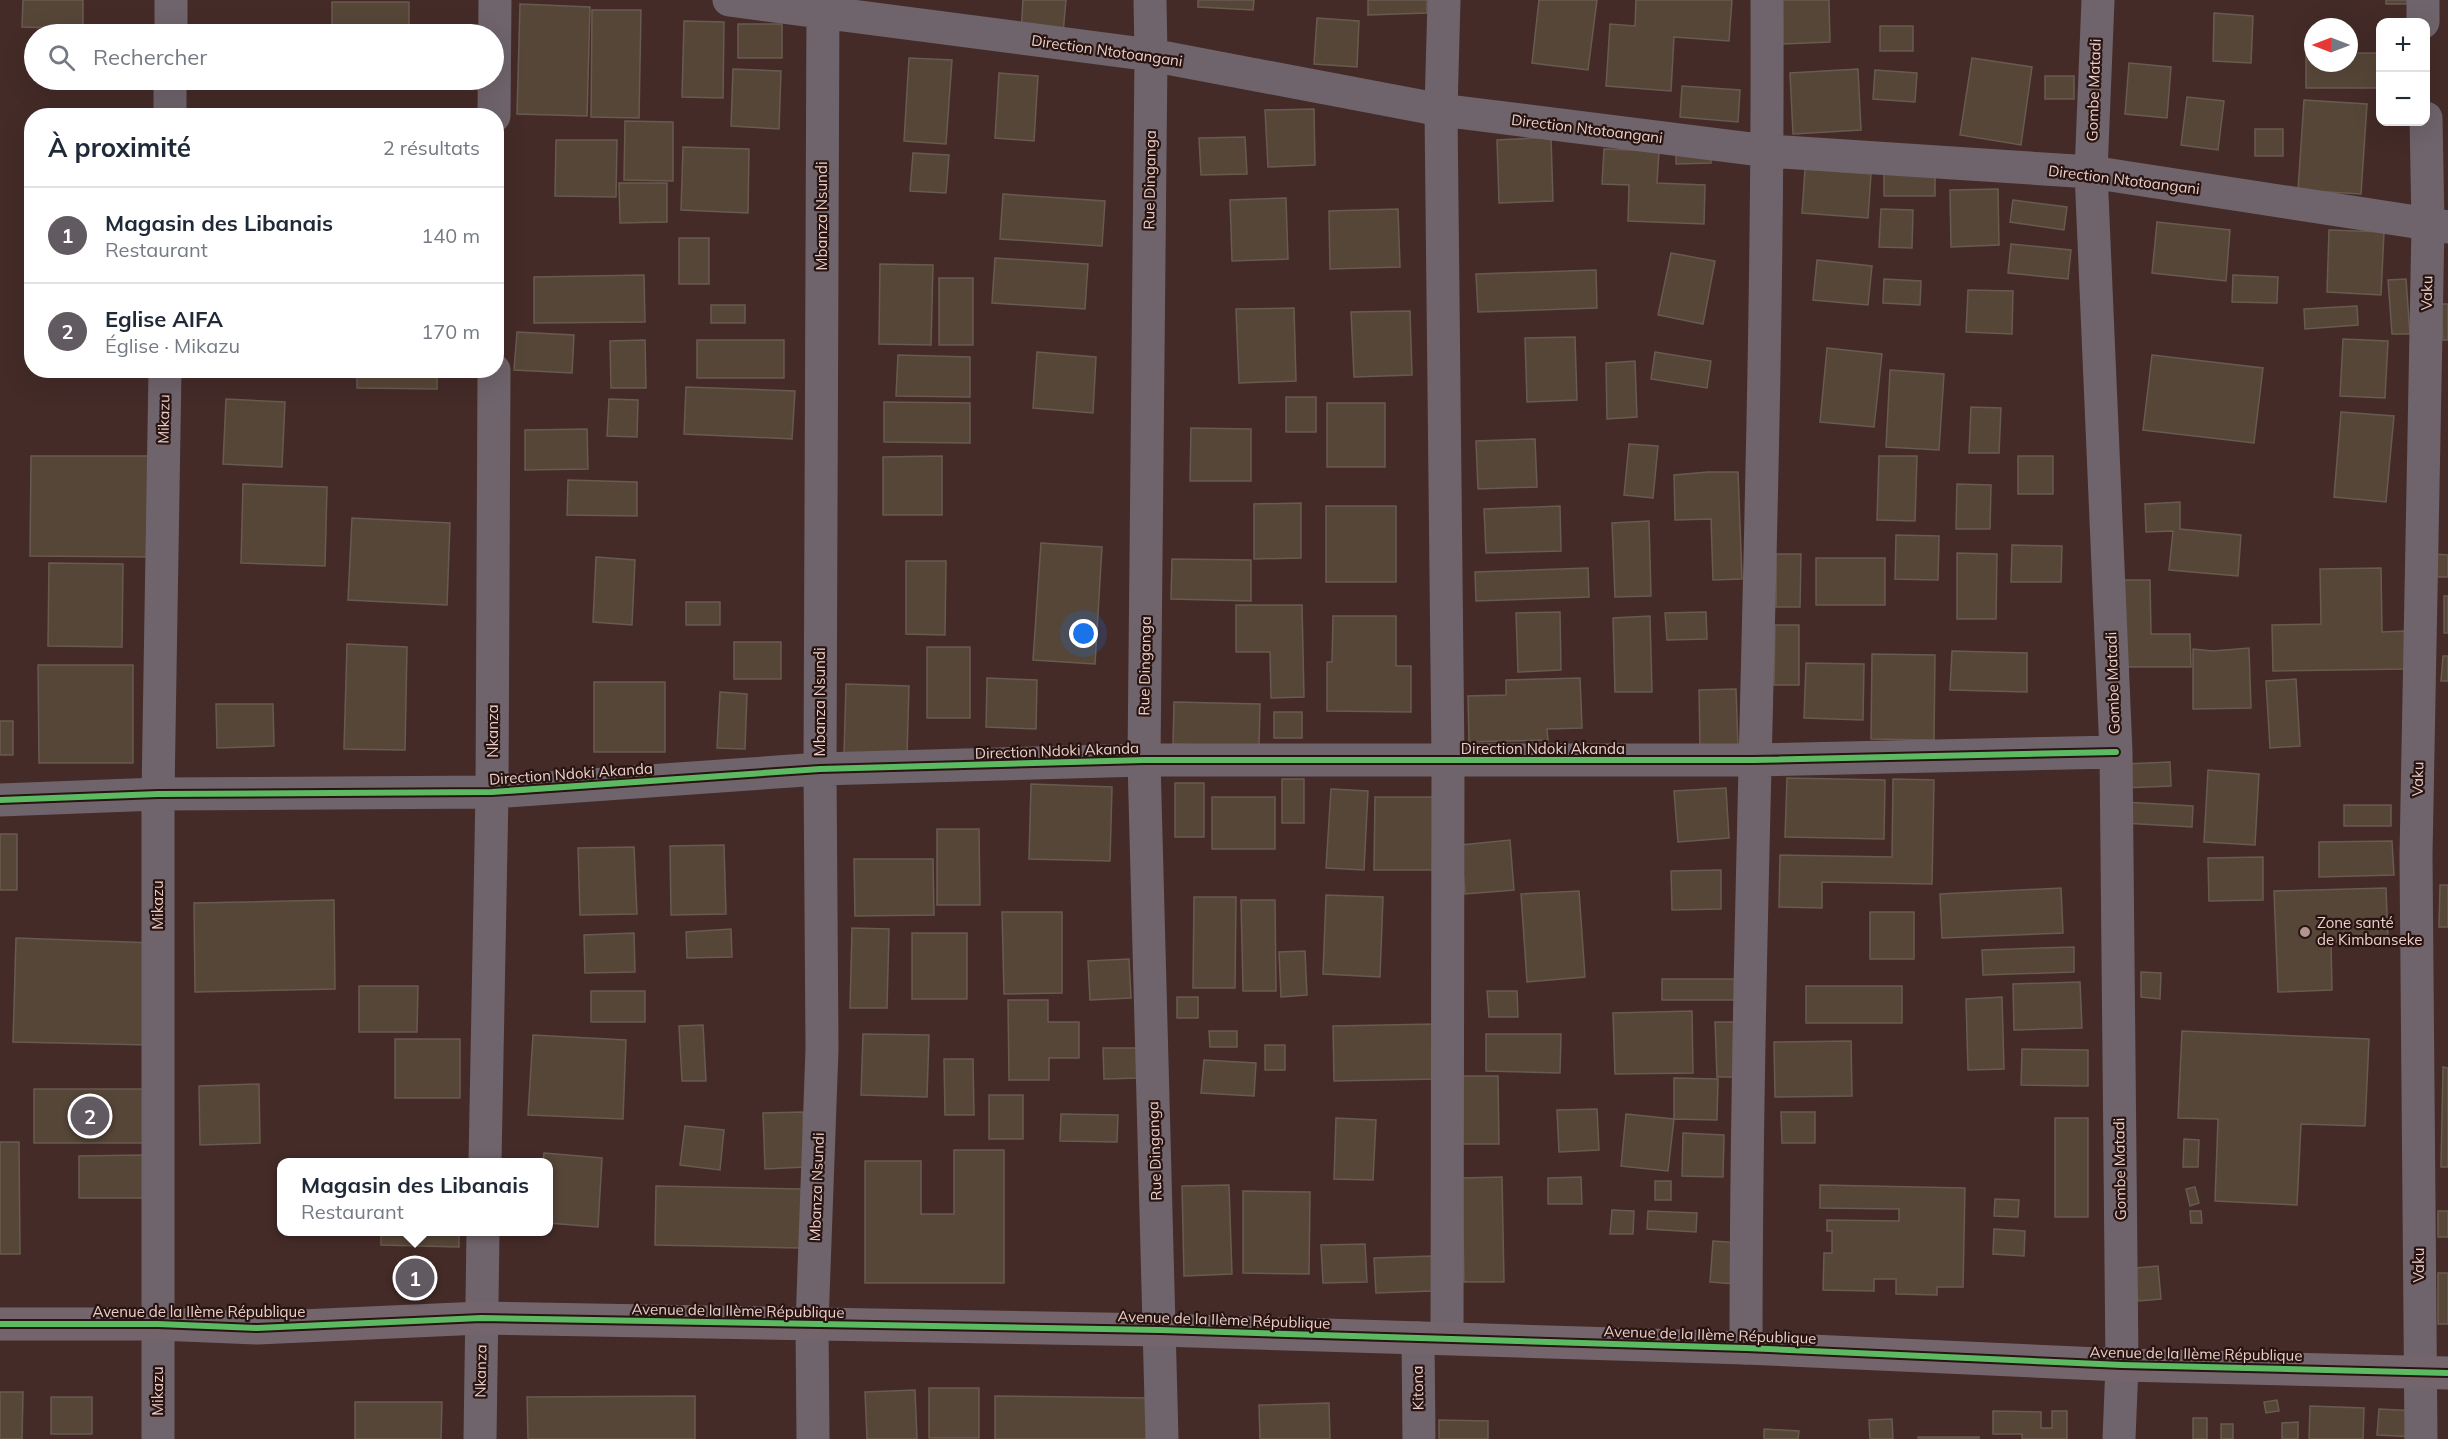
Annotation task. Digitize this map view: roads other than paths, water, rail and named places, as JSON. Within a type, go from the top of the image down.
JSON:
[{"type":"street","points":[[171,0],[171,24]]},
{"type":"street","points":[[495,0],[495,24]]},
{"type":"street","name":"Direction Ntotoangani","points":[[729,0],[823,6],[1151,56],[1441,110],[1768,151],[2091,172],[2438,226]]},
{"type":"street","name":"Rue Dinganga","points":[[1150,0],[1144,760],[1162,1439]]},
{"type":"street","name":"Kitona","points":[[1419,1439],[1432,1338],[1448,761],[1441,110],[1444,0]]},
{"type":"street","points":[[1746,1348],[1746,1170],[1753,760],[1768,151],[1767,0]]},
{"type":"street","name":"Gombe Matadi","points":[[2098,0],[2091,172],[2116,752],[2122,1365],[2119,1439]]},
{"type":"street","points":[[2423,0],[2423,18]]},
{"type":"street","name":"Mbanza Nsundi","points":[[813,1439],[812,1324],[822,1049],[820,769],[823,6]]},
{"type":"street","points":[[170,90],[170,108]]},
{"type":"street","points":[[494,90],[494,108]]},
{"type":"street","name":"Vaku","points":[[2421,1439],[2434,1372],[2416,855],[2438,226],[2427,126]]},
{"type":"street","name":"Mikazu","points":[[158,1439],[158,794],[165,378]]},
{"type":"street","name":"Nkanza","points":[[485,1158],[492,792],[494,378]]},
{"type":"street","name":"Direction Ndoki Akanda","points":[[0,800],[158,794],[492,792],[820,769],[1144,760],[1753,760],[2116,752]]},
{"type":"street","name":"Nkanza","points":[[480,1439],[483,1236]]},
{"type":"street","name":"Avenue de la IIème République","points":[[0,1324],[158,1324],[257,1328],[481,1318],[1160,1330],[1746,1348],[2122,1365],[2434,1372]]},
{"type":"place","name":"Zone santé de Kimbanseke","points":[[2305,932]]},
{"type":"place","name":"Eglise AIFA","points":[[90,1116]]},
{"type":"place","name":"Magasin des Libanais","points":[[415,1278]]}]
